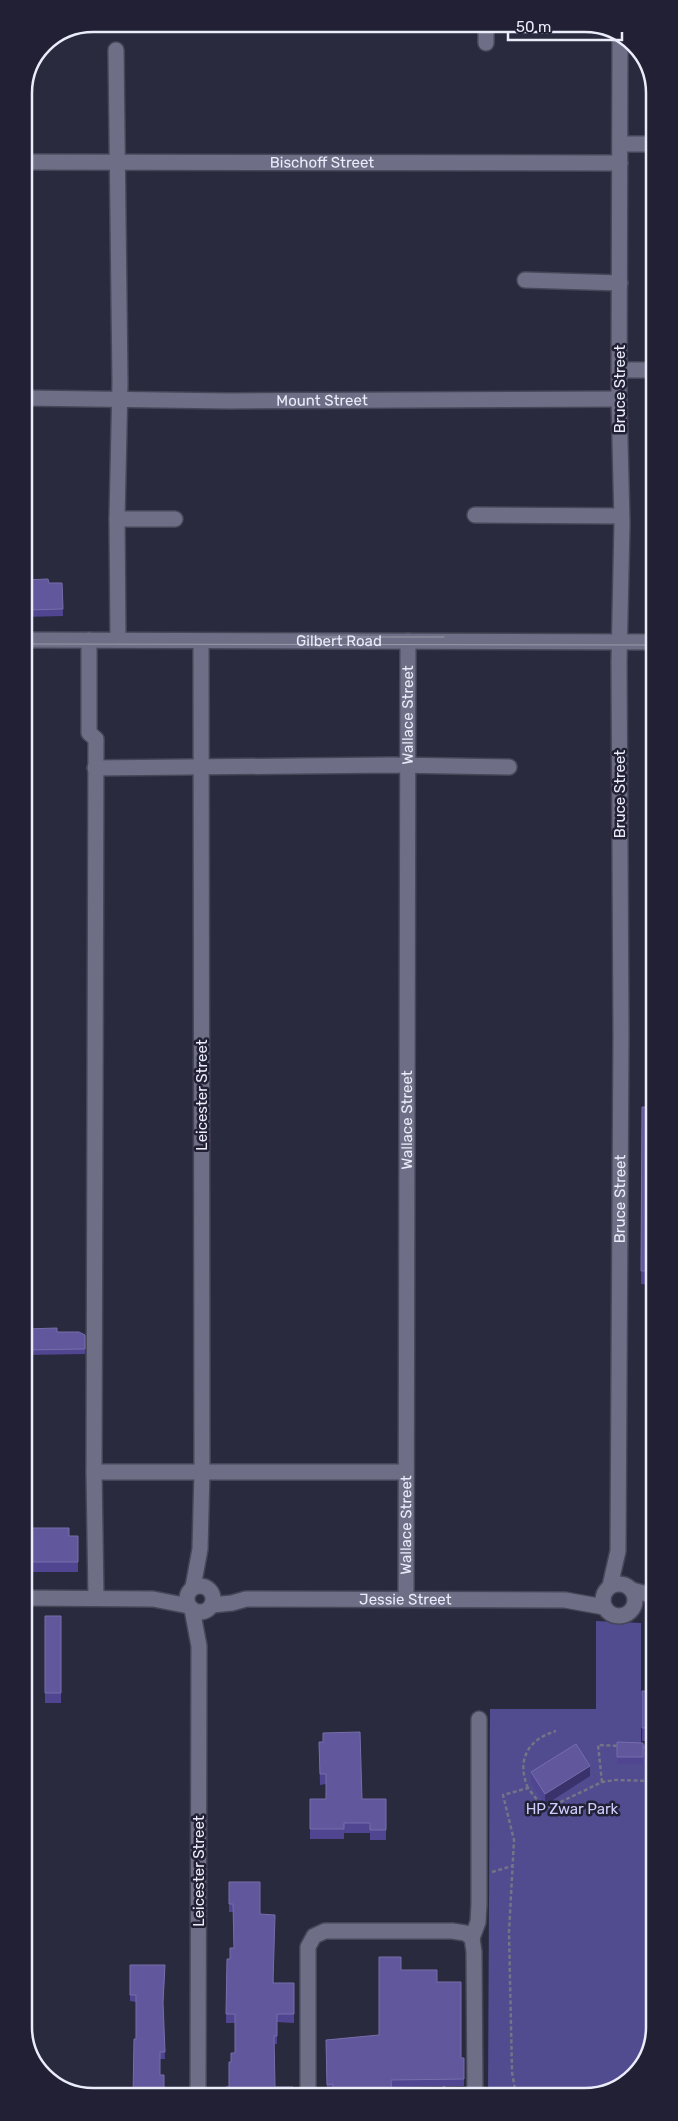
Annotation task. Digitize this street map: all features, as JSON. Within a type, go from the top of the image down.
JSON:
[{"type":"street","points":[[486,33],[486,43]]},
{"type":"street","name":"Bruce Street","points":[[608,1588],[618,1551],[621,1043],[620,641],[622,516],[619,399],[620,44]]},
{"type":"street","points":[[116,50],[120,398],[117,520],[118,640]]},
{"type":"street","points":[[620,144],[646,144]]},
{"type":"street","name":"Bischoff Street","points":[[32,162],[116,164],[620,163]]},
{"type":"street","points":[[525,280],[620,283]]},
{"type":"street","points":[[620,370],[646,370]]},
{"type":"street","name":"Mount Street","points":[[32,398],[229,401],[619,399]]},
{"type":"street","points":[[475,515],[622,516]]},
{"type":"street","points":[[117,520],[175,519]]},
{"type":"street","name":"Gilbert Road","points":[[32,640],[646,642]]},
{"type":"street","points":[[89,640],[89,733],[96,739],[94,768],[96,1200],[94,1472],[96,1598]]},
{"type":"street","name":"Leicester Street","points":[[200,1589],[202,1472],[201,641]]},
{"type":"street","name":"Wallace Street","points":[[406,1599],[408,641]]},
{"type":"street","points":[[94,768],[408,765],[509,767]]},
{"type":"street","points":[[94,1472],[406,1472]]},
{"type":"street","name":"Bruce Street","points":[[618,1551],[630,1588]]},
{"type":"street","points":[[646,1593],[619,1583],[608,1588],[602,1599],[604,1608],[612,1614],[619,1616],[626,1614],[632,1609],[646,1606]]},
{"type":"street","name":"Jessie Street","points":[[565,1600],[608,1588]]},
{"type":"street","points":[[630,1588],[635,1600],[632,1609]]},
{"type":"street","points":[[200,1589],[214,1599],[210,1608],[199,1612],[190,1608],[186,1598],[200,1589]]},
{"type":"street","name":"Jessie Street","points":[[153,1599],[200,1589],[246,1599],[565,1600],[604,1608]]},
{"type":"street","name":"Jessie Street","points":[[32,1598],[153,1599],[190,1608]]},
{"type":"street","name":"Jessie Street","points":[[210,1608],[246,1599]]},
{"type":"street","name":"Leicester Street","points":[[190,1608],[200,1646]]},
{"type":"street","name":"Leicester Street","points":[[198,2088],[200,1646],[210,1608]]},
{"type":"street","points":[[475,2088],[474,1952],[472,1938],[478,1922],[479,1719]]},
{"type":"street","points":[[308,2088],[308,1947],[314,1936],[325,1931],[452,1931],[466,1933],[472,1938]]},
{"type":"path","points":[[556,1731],[535,1739],[524,1757],[524,1779],[541,1806],[548,1808],[602,1782],[615,1780],[646,1781]]},
{"type":"path","points":[[602,1782],[598,1745],[623,1746]]},
{"type":"path","points":[[639,1747],[646,1747]]},
{"type":"path","points":[[515,2088],[512,2072],[509,1942],[514,1840],[503,1795],[528,1788]]},
{"type":"path","points":[[479,1874],[499,1871],[512,1866]]},
{"type":"green space","name":"HP Zwar Park","points":[[596,1621],[641,1623],[641,1744],[646,1744],[646,2027],[642,2047],[633,2065],[625,2073],[608,2084],[592,2088],[488,2088],[490,1709],[596,1709]]},
{"type":"building","points":[[48,579],[49,583],[62,583],[63,609],[32,610],[32,580]]},
{"type":"building","points":[[642,1107],[646,1107],[646,1271],[641,1271]]},
{"type":"building","points":[[57,1328],[57,1332],[79,1332],[85,1335],[85,1349],[32,1350],[32,1329]]},
{"type":"building","points":[[32,1528],[69,1528],[69,1536],[78,1536],[78,1562],[32,1562]]},
{"type":"building","points":[[45,1616],[61,1616],[61,1693],[45,1693]]},
{"type":"building","points":[[642,1691],[646,1691],[646,1728],[642,1728]]},
{"type":"building","points":[[360,1732],[362,1799],[386,1799],[386,1830],[370,1830],[370,1823],[344,1823],[344,1829],[310,1829],[310,1799],[326,1799],[326,1774],[320,1774],[319,1742],[323,1742],[323,1733]]},
{"type":"building","points":[[617,1742],[643,1743],[643,1757],[617,1757]]},
{"type":"building","points":[[576,1744],[590,1766],[545,1794],[531,1772]]},
{"type":"building","points":[[229,1882],[260,1882],[260,1914],[275,1915],[273,1983],[294,1983],[294,2014],[277,2014],[277,2036],[274,2036],[275,2087],[293,2088],[226,2088],[229,2087],[231,2053],[235,2053],[235,2014],[226,2014],[227,1959],[230,1959],[230,1948],[234,1948],[233,1904],[229,1904]]},
{"type":"building","points":[[379,1957],[401,1957],[401,1970],[437,1970],[437,1982],[461,1982],[461,2058],[464,2058],[464,2079],[391,2080],[392,2088],[333,2088],[333,2084],[327,2085],[326,2040],[379,2035]]},
{"type":"building","points":[[130,1965],[165,1965],[163,2002],[165,2052],[160,2052],[160,2075],[164,2075],[164,2088],[133,2088],[136,1995],[130,1995]]},
{"type":"tram line","points":[[299,637],[444,637]]},
{"type":"tram line","points":[[32,644],[646,645]]}]
